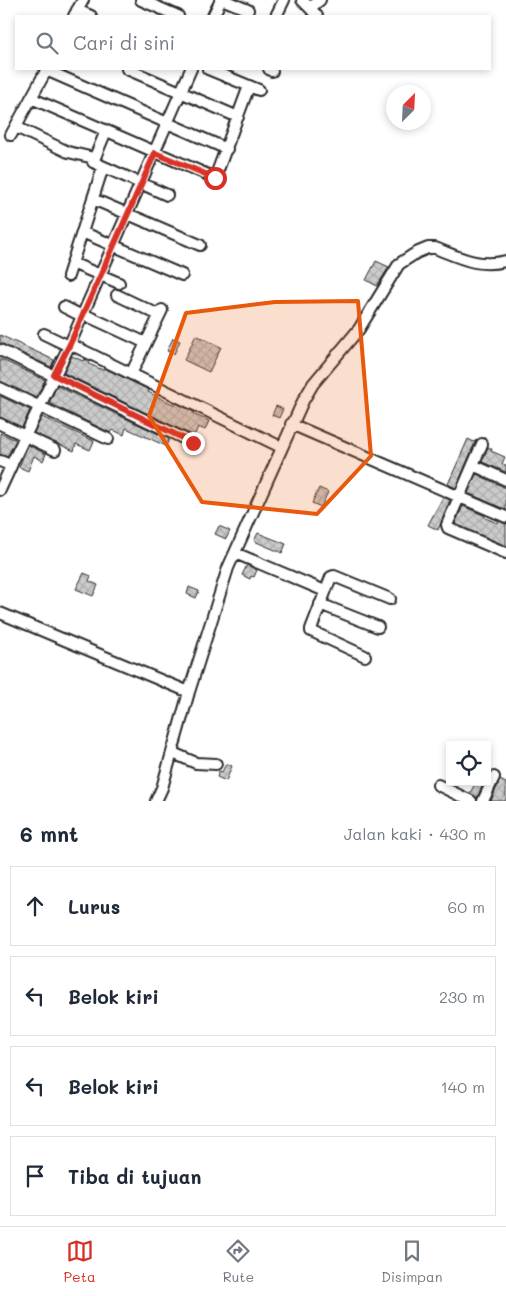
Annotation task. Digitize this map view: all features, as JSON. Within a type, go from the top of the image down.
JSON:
[{"type":"street","points":[[76,13],[83,0]]},
{"type":"street","points":[[140,0],[176,15]]},
{"type":"street","points":[[214,15],[223,0],[248,10]]},
{"type":"street","points":[[276,15],[284,0]]},
{"type":"street","points":[[302,0],[314,12],[320,0]]},
{"type":"street","points":[[45,70],[14,131],[68,152],[94,158]]},
{"type":"street","points":[[48,70],[227,149]]},
{"type":"street","points":[[130,70],[238,117]]},
{"type":"street","points":[[0,490],[83,315],[191,70]]},
{"type":"street","points":[[31,98],[215,178],[238,117],[254,88],[210,70]]},
{"type":"street","points":[[106,131],[93,162],[167,195]]},
{"type":"street","points":[[68,276],[103,167]]},
{"type":"street","points":[[93,200],[200,245]]},
{"type":"street","points":[[82,232],[182,274]]},
{"type":"street","points":[[156,801],[173,753],[189,692],[228,568],[291,424],[313,384],[358,329],[399,264],[416,253],[428,248],[435,248],[477,264],[506,261]]},
{"type":"street","points":[[72,263],[119,283]]},
{"type":"street","points":[[117,295],[161,312],[131,374]]},
{"type":"street","points":[[64,307],[146,343]]},
{"type":"street","points":[[44,334],[281,447]]},
{"type":"street","points":[[0,350],[193,443]]},
{"type":"street","points":[[0,388],[108,439]]},
{"type":"street","points":[[0,424],[55,450]]},
{"type":"street","points":[[291,424],[506,517]]},
{"type":"street","points":[[482,444],[447,523],[448,528],[506,553]]},
{"type":"street","points":[[0,461],[8,465],[12,463]]},
{"type":"street","points":[[473,465],[506,480]]},
{"type":"street","points":[[235,553],[325,591]]},
{"type":"street","points":[[365,656],[312,631],[331,577],[334,576],[390,599]]},
{"type":"street","points":[[320,604],[378,627]]},
{"type":"street","points":[[0,613],[189,692]]},
{"type":"street","points":[[173,753],[196,763],[216,764]]},
{"type":"street","points":[[483,801],[494,777]]},
{"type":"street","points":[[438,785],[452,787],[471,801]]},
{"type":"highlighted area","points":[[358,301],[371,456],[317,514],[202,502],[149,416],[186,313],[275,302]]},
{"type":"building","points":[[376,261],[389,267],[377,286],[366,280]]},
{"type":"building","points":[[0,335],[54,360],[51,367],[0,343]]},
{"type":"building","points":[[196,335],[221,347],[209,372],[184,360]]},
{"type":"building","points":[[173,338],[180,341],[174,354],[167,351]]},
{"type":"building","points":[[72,356],[83,361],[84,359],[90,362],[89,364],[103,370],[104,368],[149,390],[148,392],[194,412],[193,414],[209,421],[205,430],[198,427],[194,436],[64,373]]},
{"type":"building","points":[[0,359],[45,380],[36,398],[0,381]]},
{"type":"building","points":[[57,386],[169,439],[166,446],[126,428],[124,435],[113,430],[111,433],[49,403]]},
{"type":"building","points":[[0,396],[30,410],[22,427],[0,417]]},
{"type":"building","points":[[276,406],[283,409],[279,418],[272,415]]},
{"type":"building","points":[[42,417],[94,441],[90,450],[76,444],[74,451],[34,433]]},
{"type":"building","points":[[0,433],[16,440],[7,457],[0,454]]},
{"type":"building","points":[[468,439],[474,442],[476,440],[456,488],[448,484]]},
{"type":"building","points":[[28,445],[46,454],[43,461],[34,456],[28,471],[19,467]]},
{"type":"building","points":[[488,447],[492,449],[491,451],[505,457],[502,464],[506,465],[506,472],[482,462]]},
{"type":"building","points":[[476,474],[506,488],[506,510],[468,493]]},
{"type":"building","points":[[319,488],[328,492],[321,507],[312,503]]},
{"type":"building","points":[[443,497],[450,500],[438,530],[428,525]]},
{"type":"building","points":[[463,506],[485,516],[485,518],[506,524],[506,546],[455,524]]},
{"type":"building","points":[[219,526],[230,531],[226,539],[215,534]]},
{"type":"building","points":[[258,533],[286,544],[282,553],[254,541]]},
{"type":"building","points":[[247,565],[257,570],[254,577],[251,576],[250,579],[242,575]]},
{"type":"building","points":[[84,573],[91,576],[89,581],[98,585],[93,596],[76,589]]},
{"type":"building","points":[[189,587],[199,591],[196,598],[187,594]]},
{"type":"building","points":[[226,764],[232,766],[226,781],[217,777],[219,771],[222,772]]},
{"type":"building","points":[[500,780],[506,783],[506,801],[491,801]]},
{"type":"building","points":[[474,786],[482,786],[477,798],[470,793]]},
{"type":"route","points":[[193,443],[54,375],[70,344],[155,153],[215,178]]}]
